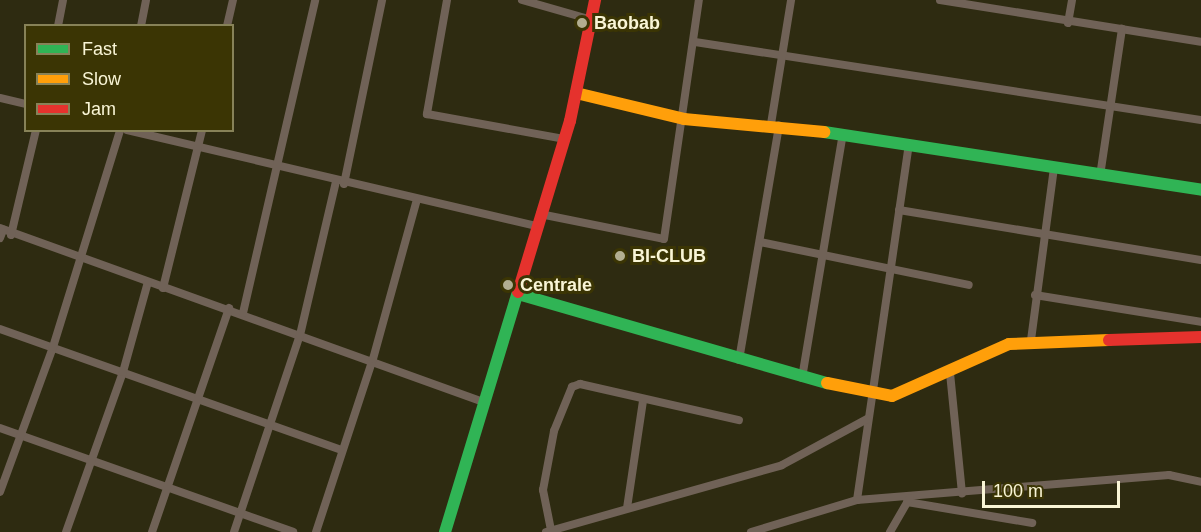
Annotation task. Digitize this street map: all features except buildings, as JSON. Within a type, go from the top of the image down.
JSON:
[{"type":"main road","points":[[445,532],[564,140],[595,0]]},
{"type":"main road","points":[[576,93],[684,118],[775,125],[843,134],[1201,190]]},
{"type":"main road","points":[[518,294],[739,360],[870,395],[892,396],[950,373],[992,348],[1031,340],[1201,337]]},
{"type":"street","points":[[58,24],[63,0]]},
{"type":"street","points":[[141,24],[146,0]]},
{"type":"street","points":[[243,313],[280,166],[315,0]]},
{"type":"street","points":[[234,532],[300,335],[340,183],[382,0]]},
{"type":"street","points":[[447,0],[427,114],[564,140]]},
{"type":"street","points":[[522,0],[592,20]]},
{"type":"street","points":[[136,132],[280,166],[340,183],[417,199],[664,239],[684,118],[699,0]]},
{"type":"street","points":[[739,360],[760,242],[791,0]]},
{"type":"street","points":[[940,0],[990,4],[1068,23],[1201,42]]},
{"type":"street","points":[[1068,23],[1072,0]]},
{"type":"street","points":[[227,24],[230,1]]},
{"type":"street","points":[[1100,176],[1122,29]]},
{"type":"street","points":[[694,42],[784,53],[1111,108],[1201,120]]},
{"type":"street","points":[[0,98],[24,104]]},
{"type":"street","points":[[12,235],[36,132]]},
{"type":"street","points":[[0,492],[53,347],[119,132]]},
{"type":"street","points":[[163,288],[202,132]]},
{"type":"street","points":[[802,378],[843,134]]},
{"type":"street","points":[[857,500],[887,272],[909,144]]},
{"type":"street","points":[[1031,340],[1035,295],[1054,168]]},
{"type":"street","points":[[316,532],[373,358],[417,199]]},
{"type":"street","points":[[899,210],[1045,236],[1201,260]]},
{"type":"street","points":[[1,232],[82,257],[163,288],[229,308],[300,335],[373,358],[483,402]]},
{"type":"street","points":[[760,242],[822,252],[887,272],[969,285]]},
{"type":"street","points":[[66,532],[93,462],[123,372],[148,282]]},
{"type":"street","points":[[1035,295],[1201,322]]},
{"type":"street","points":[[152,532],[229,308]]},
{"type":"street","points":[[0,329],[197,397],[268,426],[342,450]]},
{"type":"street","points":[[950,373],[962,493]]},
{"type":"street","points":[[739,420],[643,401],[580,384],[568,391],[543,490],[548,531],[782,465],[867,419]]},
{"type":"street","points":[[627,508],[643,401]]},
{"type":"street","points":[[0,428],[165,490],[293,532]]},
{"type":"street","points":[[751,532],[857,500],[910,498],[1169,475],[1201,482]]},
{"type":"street","points":[[910,498],[1032,523]]},
{"type":"street","points":[[891,532],[910,498]]},
{"type":"traffic: fast","points":[[824,132],[1201,190]]},
{"type":"traffic: fast","points":[[445,532],[518,292]]},
{"type":"traffic: fast","points":[[518,294],[827,383]]},
{"type":"traffic: slow","points":[[576,93],[684,119],[824,132]]},
{"type":"traffic: slow","points":[[827,383],[892,396],[1009,344],[1109,340]]},
{"type":"traffic: jam","points":[[518,292],[570,121],[595,0]]},
{"type":"traffic: jam","points":[[1109,340],[1201,337]]},
{"type":"place","name":"Baobab","points":[[582,23]]},
{"type":"place","name":"BI-CLUB","points":[[620,256]]},
{"type":"place","name":"Centrale","points":[[508,285]]}]
